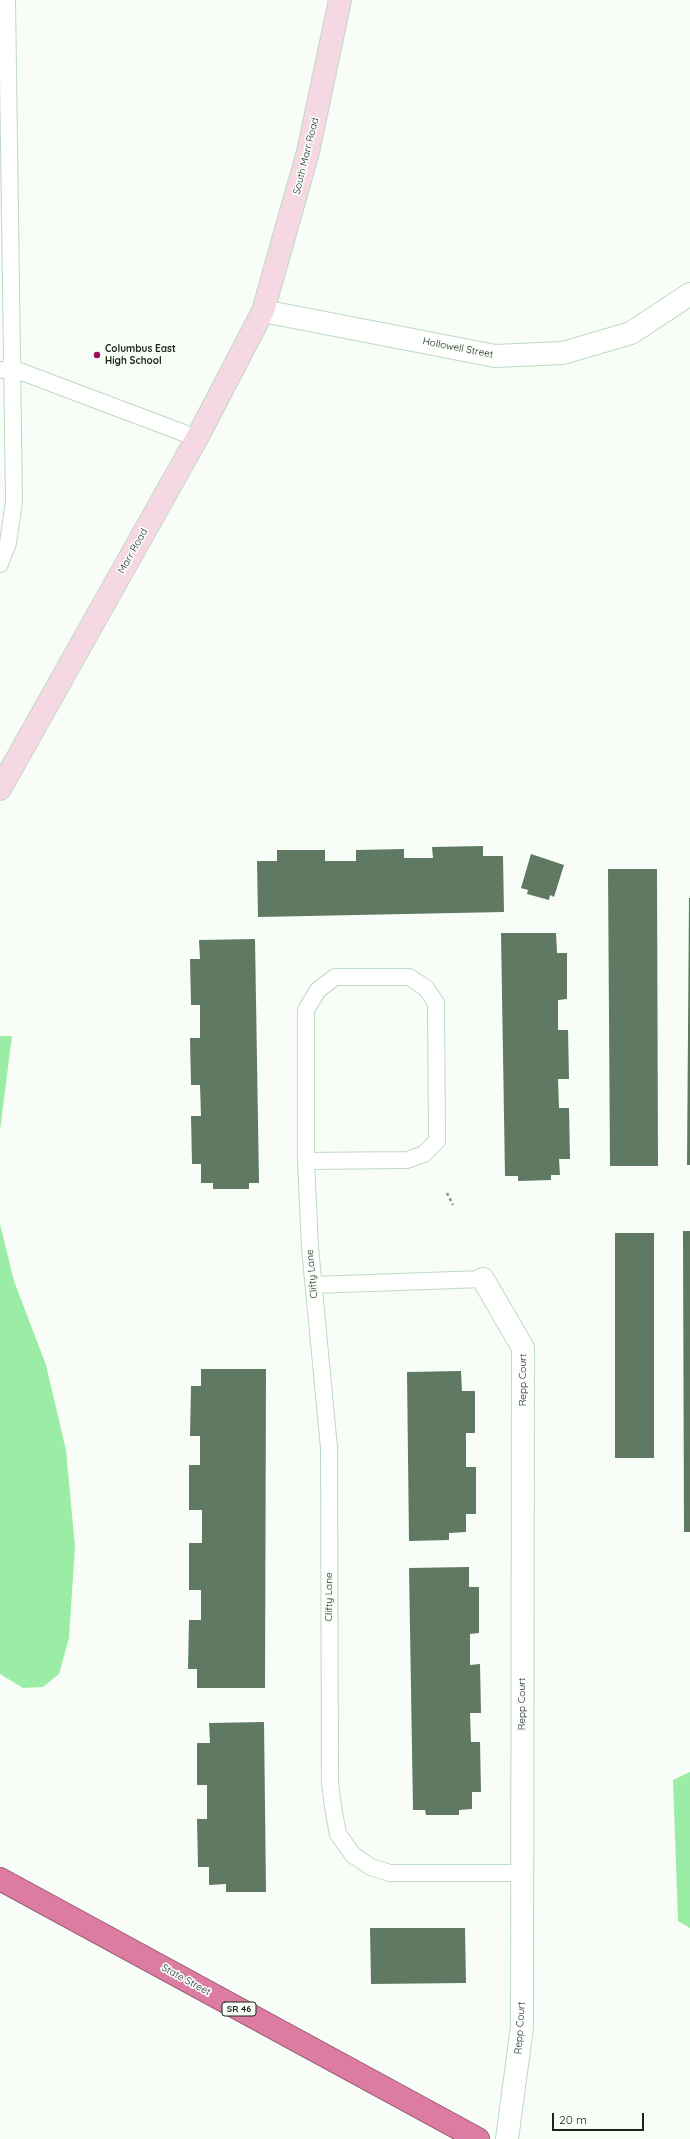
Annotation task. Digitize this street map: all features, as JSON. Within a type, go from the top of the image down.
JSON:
[{"type":"highway","name":"State Street","points":[[0,1879],[478,2139]]},
{"type":"street","name":"South Marr Road","points":[[263,311],[308,152],[340,0]]},
{"type":"street","name":"Hollowell Street","points":[[263,311],[495,356],[563,353],[630,332],[690,294]]},
{"type":"street","name":"Marr Road","points":[[0,789],[197,438],[263,311]]},
{"type":"street","name":"Repp Court","points":[[483,1279],[523,1348],[522,2027],[507,2139]]},
{"type":"lane","points":[[0,564],[8,543],[14,501],[7,369],[7,0]]},
{"type":"lane","points":[[7,369],[197,438]]},
{"type":"lane","name":"Clifty Lane","points":[[306,1160],[407,1160],[424,1154],[437,1141],[436,1003],[426,988],[409,977],[334,977],[318,990],[306,1010],[306,1160],[314,1285],[329,1448],[330,1782],[338,1834],[353,1855],[371,1867],[390,1873],[522,1873]]},
{"type":"lane","points":[[314,1285],[483,1279]]},
{"type":"path","points":[[447,1193],[453,1205]]},
{"type":"shaded area","points":[[0,1036],[12,1036],[0,1130]]},
{"type":"shaded area","points":[[0,1224],[14,1281],[46,1365],[66,1450],[75,1547],[69,1638],[59,1674],[43,1687],[23,1688],[0,1674]]},
{"type":"shaded area","points":[[690,1772],[690,1928],[678,1921],[673,1780]]},
{"type":"building","points":[[483,846],[483,856],[503,856],[504,912],[258,917],[257,861],[277,861],[277,850],[325,850],[325,861],[356,861],[356,850],[404,849],[404,858],[433,858],[432,847]]},
{"type":"building","points":[[531,854],[564,865],[554,897],[550,895],[549,900],[527,894],[528,890],[521,888]]},
{"type":"building","points":[[608,869],[657,869],[658,1166],[610,1166]]},
{"type":"building","points":[[689,898],[690,1165],[687,1165]]},
{"type":"building","points":[[501,933],[556,933],[557,953],[567,953],[567,999],[558,1000],[558,1030],[568,1030],[569,1079],[558,1079],[559,1108],[569,1108],[570,1159],[559,1159],[560,1175],[551,1175],[551,1180],[518,1181],[518,1176],[505,1176]]},
{"type":"building","points":[[255,939],[259,1183],[249,1183],[249,1189],[213,1189],[213,1183],[201,1183],[201,1164],[192,1164],[191,1116],[201,1116],[200,1085],[191,1085],[190,1038],[200,1038],[200,1005],[191,1005],[190,959],[200,959],[199,940]]},
{"type":"building","points":[[683,1231],[690,1231],[690,1532],[684,1532]]},
{"type":"building","points":[[615,1233],[654,1233],[654,1458],[615,1458]]},
{"type":"building","points":[[201,1369],[266,1369],[265,1688],[197,1688],[197,1669],[188,1669],[189,1620],[201,1620],[201,1590],[189,1590],[189,1543],[202,1543],[202,1510],[189,1510],[189,1465],[200,1465],[200,1436],[190,1436],[191,1386],[201,1386]]},
{"type":"building","points":[[461,1371],[462,1391],[475,1391],[475,1433],[466,1433],[466,1467],[476,1467],[476,1514],[466,1514],[466,1532],[449,1533],[449,1540],[409,1541],[407,1372]]},
{"type":"building","points":[[469,1567],[469,1587],[479,1587],[479,1633],[470,1634],[470,1665],[480,1664],[481,1713],[470,1713],[471,1742],[480,1742],[481,1792],[472,1792],[472,1809],[459,1810],[459,1815],[426,1815],[425,1810],[413,1810],[409,1568]]},
{"type":"building","points":[[264,1722],[266,1892],[226,1892],[226,1884],[209,1885],[209,1867],[198,1867],[197,1819],[207,1819],[207,1785],[197,1785],[197,1743],[210,1743],[209,1723]]},
{"type":"building","points":[[370,1928],[465,1928],[466,1983],[371,1984]]},
{"type":"place","name":"Columbus East High School","points":[[97,355]]}]
